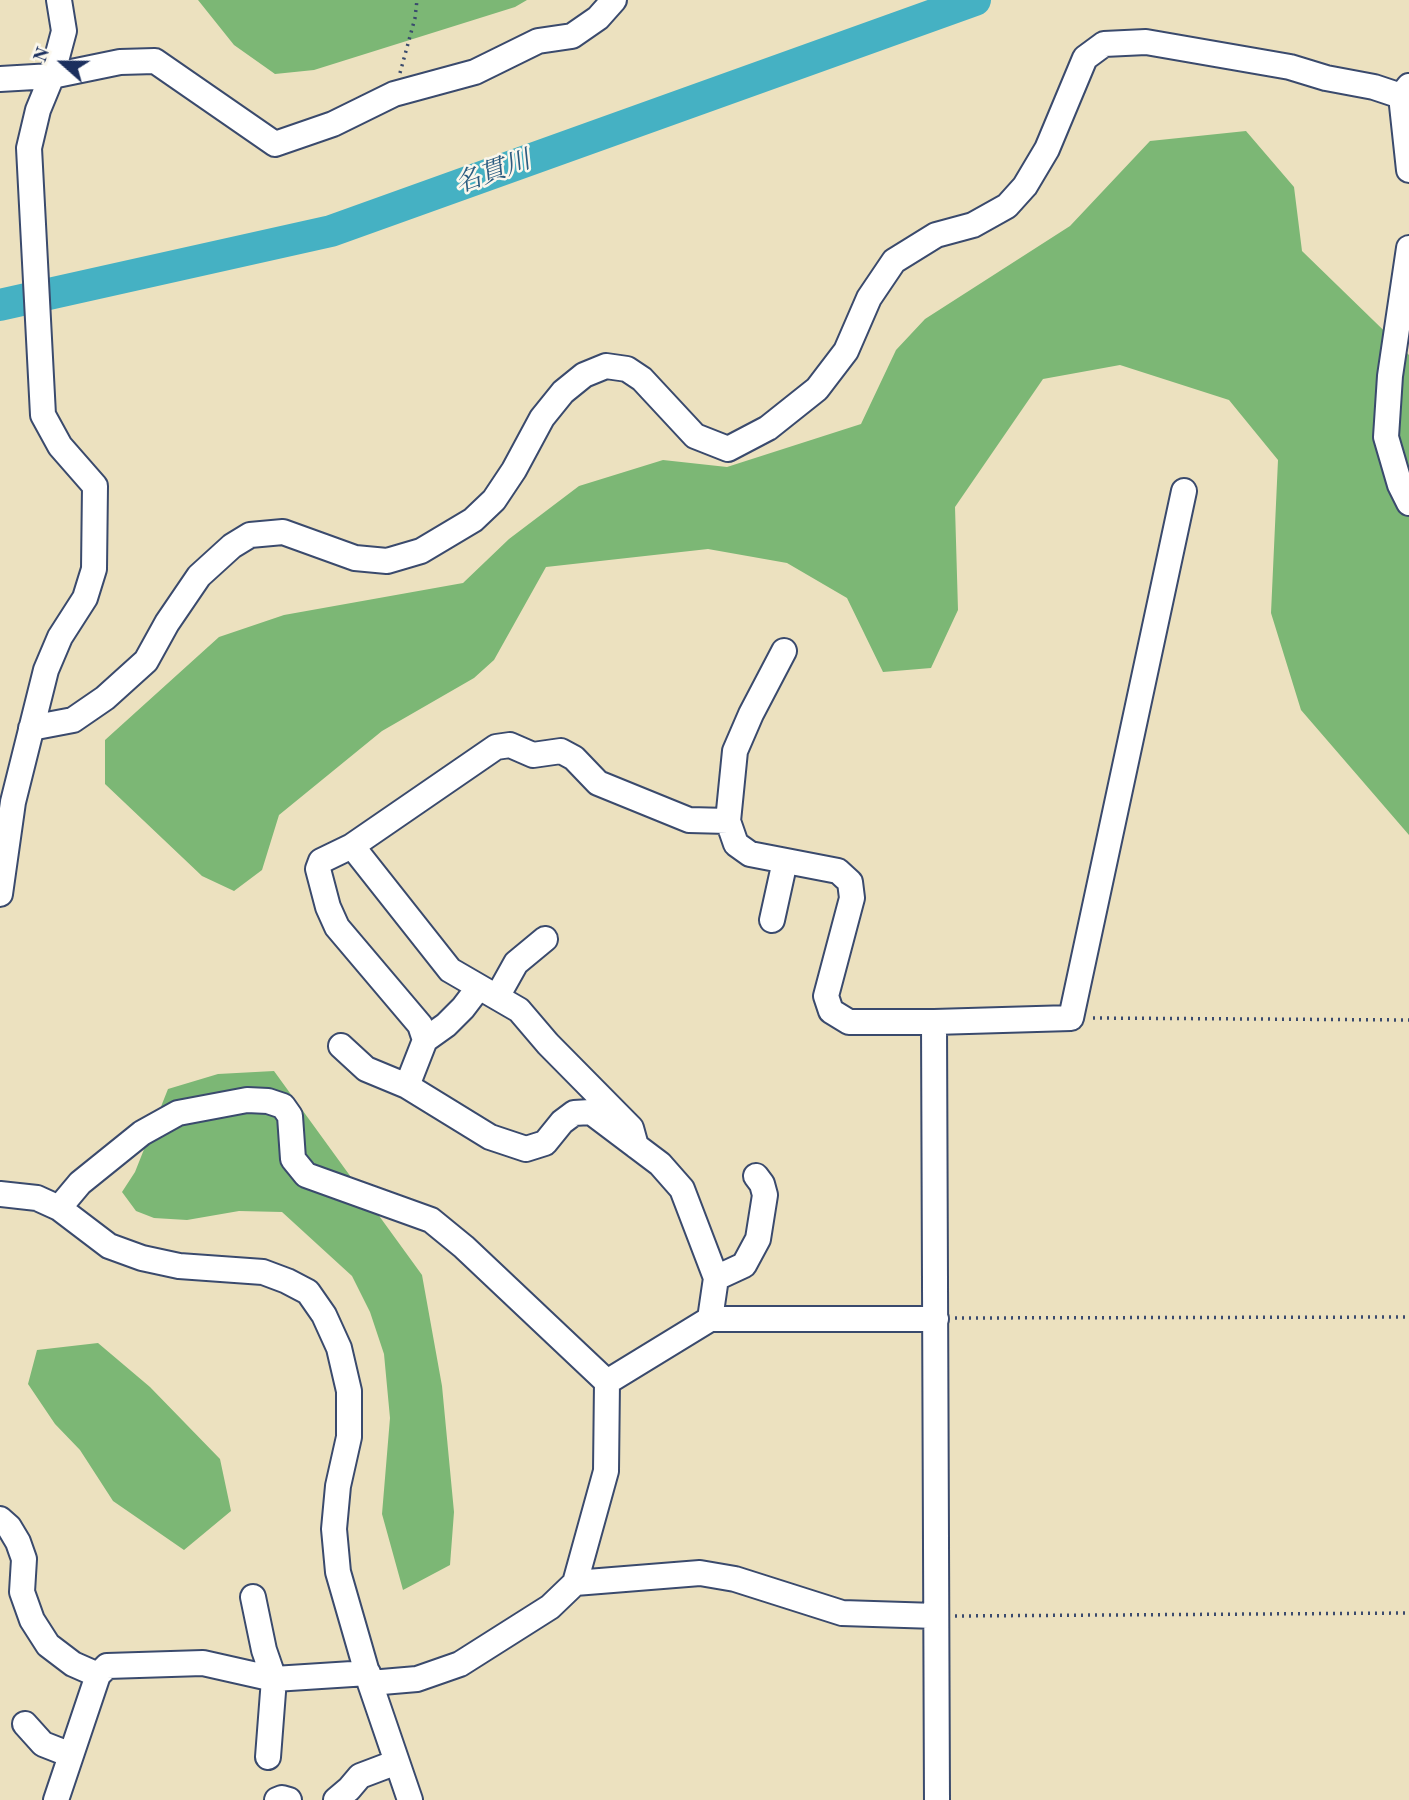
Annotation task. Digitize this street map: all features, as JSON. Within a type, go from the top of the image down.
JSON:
[{"type":"street","points":[[0,894],[13,802],[46,670],[60,637],[85,598],[94,569],[95,486],[60,446],[43,415],[29,148],[38,110],[52,76],[64,31],[59,0]]},
{"type":"street","points":[[0,79],[52,76],[120,62],[155,61],[275,144],[332,124],[394,94],[475,72],[538,41],[572,36],[598,18],[614,0]]},
{"type":"street","points":[[31,728],[73,720],[105,698],[146,661],[167,623],[199,576],[232,546],[250,535],[284,532],[355,558],[387,561],[421,551],[473,520],[494,500],[514,470],[542,418],[563,392],[584,375],[606,366],[627,369],[642,379],[695,436],[728,449],[768,428],[817,389],[846,351],[869,298],[894,261],[936,235],[973,225],[1007,206],[1025,186],[1047,149],[1085,58],[1104,44],[1146,43],[1290,67],[1405,91],[1409,170]]},
{"type":"street","points":[[1409,248],[1390,376],[1386,437],[1400,485],[1409,503]]},
{"type":"street","points":[[784,651],[735,751],[728,821],[736,844],[750,854],[838,871],[850,882],[852,898],[826,996],[831,1011],[849,1022],[1071,1018],[1184,491]]},
{"type":"street","points":[[425,1040],[420,1025],[337,927],[328,907],[318,869],[321,861],[352,846],[496,747],[510,745],[533,755],[561,751],[574,758],[598,783],[689,820],[728,821]]},
{"type":"street","points":[[352,846],[450,970],[519,1010],[548,1044],[631,1128],[636,1146]]},
{"type":"street","points":[[772,920],[785,861]]},
{"type":"street","points":[[407,1086],[425,1040],[446,1026],[463,1008],[488,992],[516,963],[545,939]]},
{"type":"street","points":[[934,1022],[937,1800]]},
{"type":"street","points":[[341,1046],[366,1069],[407,1086],[490,1137],[526,1149],[545,1143],[562,1122],[574,1113],[591,1112],[660,1164],[682,1189],[716,1278],[710,1319]]},
{"type":"street","points":[[56,1800],[98,1675],[107,1667],[186,1662],[203,1663],[274,1679],[417,1679],[460,1664],[550,1607],[575,1583],[592,1529],[606,1471],[607,1382],[483,1265],[431,1220],[306,1175],[293,1159],[290,1116],[283,1106],[268,1101],[247,1100],[178,1113],[142,1133],[80,1183],[59,1208]]},
{"type":"street","points":[[716,1278],[744,1265],[758,1240],[765,1195],[756,1176]]},
{"type":"street","points":[[0,1194],[37,1198],[59,1208],[109,1246],[142,1258],[179,1266],[263,1272],[308,1292],[324,1315],[339,1348],[349,1391],[349,1437],[338,1486],[334,1528],[338,1572],[403,1781]]},
{"type":"street","points":[[607,1382],[710,1319],[936,1319]]},
{"type":"street","points":[[0,1519],[9,1527],[24,1559],[22,1592],[32,1620],[48,1645],[73,1664],[98,1675]]},
{"type":"street","points":[[575,1583],[700,1573],[735,1579],[842,1613],[936,1616]]},
{"type":"street","points":[[253,1597],[264,1650],[274,1679],[268,1757]]},
{"type":"street","points":[[25,1724],[43,1744],[71,1755]]},
{"type":"street","points":[[336,1800],[360,1776],[403,1781]]},
{"type":"street","points":[[356,1800],[370,1787],[403,1781]]},
{"type":"street","points":[[277,1800],[289,1800]]},
{"type":"path","points":[[394,94],[415,18],[417,0]]},
{"type":"path","points":[[1071,1018],[1409,1020]]},
{"type":"path","points":[[936,1319],[1409,1317]]},
{"type":"path","points":[[936,1616],[1409,1613]]},
{"type":"green space","points":[[198,0],[527,0],[515,7],[314,70],[275,74],[234,45]]},
{"type":"green space","points":[[1246,131],[1294,187],[1302,251],[1409,355],[1409,835],[1301,710],[1271,613],[1278,460],[1229,400],[1120,365],[1043,379],[955,507],[958,610],[931,668],[883,672],[847,598],[787,563],[708,549],[546,567],[494,660],[474,678],[382,731],[279,815],[262,870],[234,891],[202,876],[105,784],[105,740],[219,637],[284,615],[463,583],[509,539],[579,486],[663,460],[727,467],[861,424],[896,350],[925,319],[1070,226],[1150,141]]},
{"type":"green space","points":[[274,1071],[422,1275],[442,1386],[454,1512],[450,1565],[403,1590],[382,1514],[390,1418],[384,1354],[370,1312],[352,1276],[282,1212],[239,1211],[187,1220],[154,1218],[136,1211],[122,1192],[135,1172],[168,1089],[218,1074]]},
{"type":"green space","points":[[98,1343],[150,1387],[220,1459],[231,1511],[184,1550],[113,1501],[80,1450],[55,1424],[28,1384],[37,1350]]},
{"type":"waterway","name":"名貫川","points":[[0,305],[331,231],[975,0]]}]
